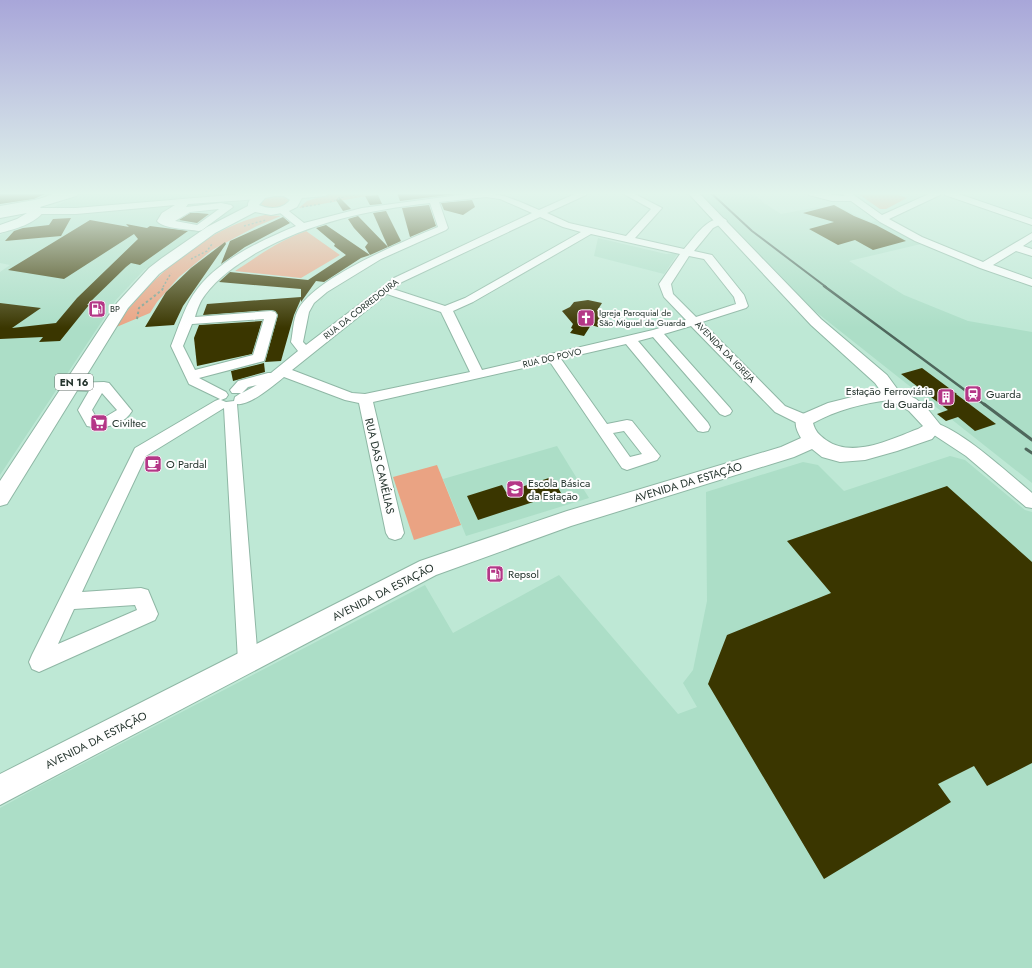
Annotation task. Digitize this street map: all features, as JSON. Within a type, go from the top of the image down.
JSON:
[{"type":"main road","name":"EN 16","points":[[189,252],[203,238]]},
{"type":"main road","name":"EN 16","points":[[0,498],[122,306],[154,271],[211,238]]},
{"type":"main road","points":[[738,238],[816,322],[881,379],[892,394],[905,400],[926,416],[933,427],[925,434],[864,454],[830,452],[809,430]]},
{"type":"main road","name":"AVENIDA DA ESTAÇÃO","points":[[0,790],[428,568],[567,519],[787,452],[809,430],[816,413],[879,395],[892,394]]},
{"type":"street","points":[[248,661],[230,399],[194,381],[177,346],[199,293],[230,264],[260,245],[275,238]]},
{"type":"street","points":[[305,352],[297,342],[303,312],[310,301],[353,271],[377,257],[420,238]]},
{"type":"street","name":"RUA DA CORREDOURA","points":[[69,601],[141,596],[148,614],[39,662],[140,452],[230,399],[262,387],[385,290],[408,274],[484,238]]},
{"type":"street","points":[[385,290],[446,310],[469,300],[577,238]]},
{"type":"street","points":[[625,238],[687,252]]},
{"type":"street","name":"AVENIDA DA IGREJA","points":[[699,238],[687,252],[665,284],[668,295],[780,409],[809,430]]},
{"type":"street","points":[[918,238],[984,266],[1032,283]]},
{"type":"street","points":[[984,266],[1029,238]]},
{"type":"street","points":[[1015,247],[1032,253]]},
{"type":"street","name":"RUA DO POVO","points":[[279,373],[350,397],[365,399],[478,375],[656,333],[742,306],[740,297],[708,257],[687,252]]},
{"type":"street","points":[[446,310],[478,375]]},
{"type":"street","points":[[188,321],[271,315],[259,358],[191,375]]},
{"type":"street","points":[[656,333],[725,411]]},
{"type":"street","points":[[629,339],[704,427]]},
{"type":"street","points":[[553,357],[604,430]]},
{"type":"street","points":[[70,387],[99,386]]},
{"type":"street","name":"RUA DAS CAMÉLIAS","points":[[365,399],[395,533]]},
{"type":"street","points":[[933,427],[948,435],[971,452],[1032,502]]},
{"type":"path","points":[[189,252],[207,251],[208,238]]},
{"type":"path","points":[[137,319],[139,308],[162,290],[173,269]]},
{"type":"shaded area","points":[[0,238],[196,238],[144,270],[116,300],[0,475],[0,272],[10,265],[0,263]]},
{"type":"shaded area","points":[[209,238],[234,238],[212,250],[179,277],[157,302],[150,313],[114,328],[128,309],[161,274],[199,244]]},
{"type":"shaded area","points":[[290,238],[316,238],[340,255],[301,278],[235,271]]},
{"type":"shaded area","points":[[598,238],[666,254],[678,253],[664,274],[594,256]]},
{"type":"shaded area","points":[[741,238],[910,238],[921,244],[849,261],[904,295],[968,321],[1032,332],[1032,483],[806,304]]},
{"type":"shaded area","name":"Escola Básica da Estação","points":[[557,446],[589,498],[466,536],[443,479]]},
{"type":"shaded area","points":[[950,456],[965,460],[1025,510],[1032,512],[1032,968],[0,968],[0,808],[40,786],[425,585],[453,633],[559,575],[678,714],[697,707],[683,683],[693,670],[707,601],[706,492],[803,462],[818,465],[844,491]]},
{"type":"shaded area","points":[[437,465],[461,525],[414,540],[393,477]]},
{"type":"building","points":[[8,238],[37,238],[5,241]]},
{"type":"building","points":[[60,238],[128,238],[64,279],[8,270]]},
{"type":"building","points":[[178,238],[140,265],[131,263],[126,267],[87,305],[89,305],[60,341],[39,342],[43,337],[0,339],[0,303],[41,308],[12,328],[56,323],[77,298],[138,239]]},
{"type":"building","points":[[236,238],[262,238],[245,247],[221,264],[230,241]]},
{"type":"building","points":[[328,238],[345,238],[370,255],[361,258],[324,282],[316,281],[301,302],[301,299],[294,315],[281,361],[265,362],[278,315],[275,311],[271,310],[203,315],[207,304],[301,297],[301,289],[219,282],[230,272],[308,280],[346,255],[334,246],[335,244]]},
{"type":"building","points":[[363,238],[379,238],[388,247],[370,255],[365,247],[368,243]]},
{"type":"building","points":[[384,238],[400,238],[401,241],[388,247]]},
{"type":"building","points":[[826,238],[901,238],[906,241],[873,250],[855,240],[838,245]]},
{"type":"building","points":[[225,242],[226,244],[183,306],[174,325],[145,327],[166,292],[191,268]]},
{"type":"building","name":"Igreja Paroquial de São Miguel da Guarda","points":[[588,300],[602,303],[597,311],[606,314],[598,327],[591,325],[584,336],[570,333],[573,329],[571,328],[573,324],[562,311],[570,307],[574,302]]},
{"type":"building","points":[[262,321],[252,354],[197,366],[194,338],[199,325]]},
{"type":"building","points":[[264,363],[265,372],[233,381],[231,371]]},
{"type":"building","name":"Estação Ferroviária da Guarda","points":[[922,368],[996,424],[975,431],[958,417],[946,421],[937,414],[948,410],[901,374]]},
{"type":"building","points":[[552,477],[561,493],[478,520],[467,496],[502,485],[506,492]]},
{"type":"building","points":[[947,486],[1032,562],[1032,763],[987,786],[974,766],[938,784],[951,802],[824,879],[708,684],[727,635],[831,593],[787,541]]},
{"type":"railway","points":[[761,238],[826,287]]},
{"type":"railway","points":[[824,286],[985,405]]},
{"type":"railway","points":[[984,404],[1032,440]]},
{"type":"railway","points":[[1026,449],[1032,453]]},
{"type":"place","name":"BP","points":[[97,309]]},
{"type":"place","name":"Igreja Paroquial de São Miguel da Guarda","points":[[586,318]]},
{"type":"place","name":"Guarda","points":[[973,394]]},
{"type":"place","name":"Estação Ferroviária da Guarda","points":[[946,397]]},
{"type":"place","name":"Civiltec","points":[[99,423]]},
{"type":"place","name":"O Pardal","points":[[153,464]]},
{"type":"place","name":"Escola Básica da Estação","points":[[515,489]]},
{"type":"place","name":"Repsol","points":[[495,574]]}]
